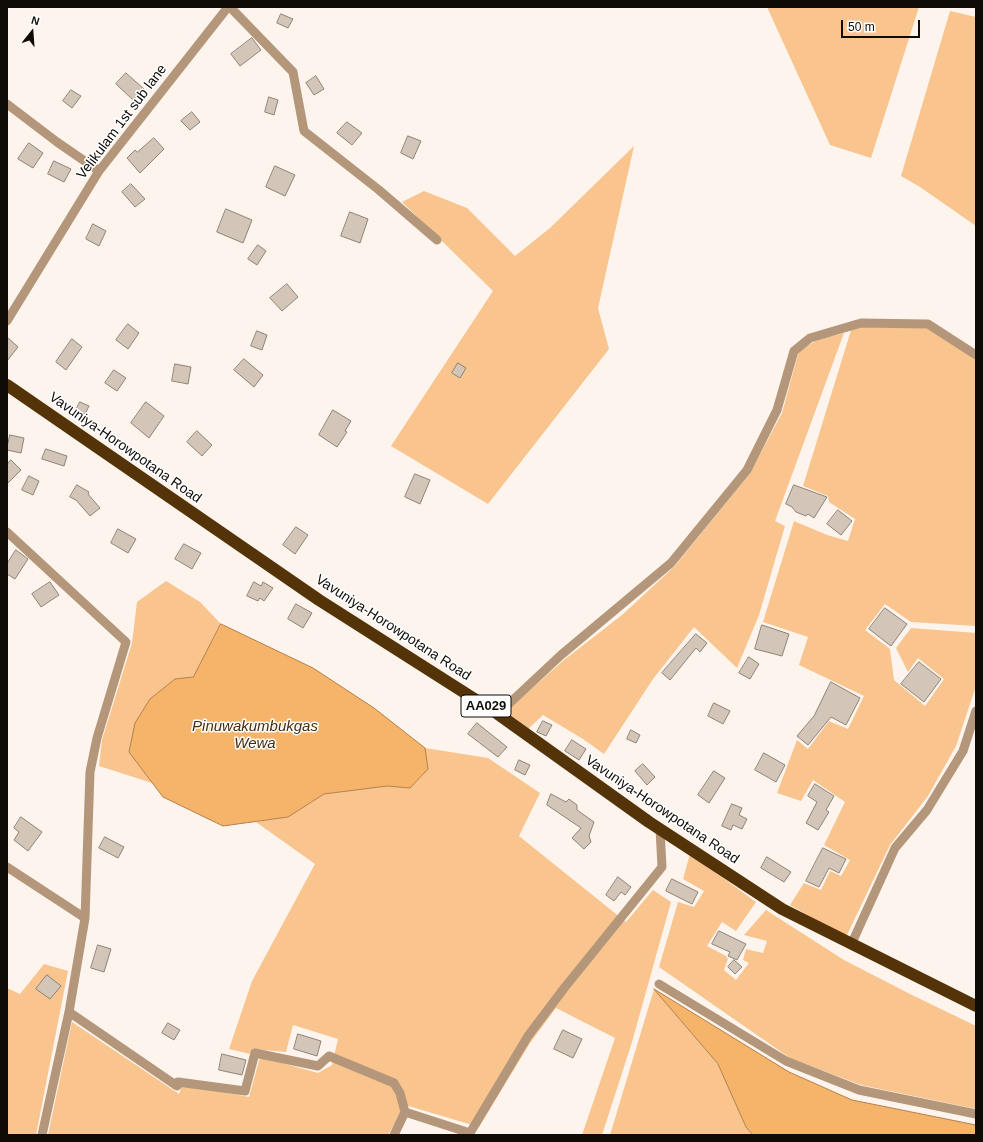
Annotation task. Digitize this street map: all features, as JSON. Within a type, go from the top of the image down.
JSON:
[{"type":"highway","name":"Vavuniya-Horowpotana Road","points":[[7,385],[319,600],[498,714],[660,829],[782,909],[851,945],[976,1006]]},
{"type":"street","name":"Velikulam 1st sub lane","points":[[7,321],[99,171],[229,7]]},
{"type":"street","points":[[229,7],[293,72],[304,131],[379,190],[437,240]]},
{"type":"street","points":[[7,104],[57,142],[99,171]]},
{"type":"street","points":[[498,714],[561,654],[671,563],[746,470],[777,410],[794,351],[810,338],[861,323],[928,324],[976,355]]},
{"type":"street","points":[[7,532],[126,642],[97,738],[90,772],[85,918],[68,1012],[42,1135]]},
{"type":"street","points":[[851,945],[895,848],[927,810],[963,751],[976,711]]},
{"type":"street","points":[[405,1112],[472,1134],[528,1036],[565,987],[662,867],[660,829]]},
{"type":"street","points":[[7,867],[85,918]]},
{"type":"street","points":[[659,984],[786,1061],[859,1090],[976,1114]]},
{"type":"street","points":[[68,1012],[177,1086],[178,1082],[244,1091],[255,1053],[318,1066],[329,1056],[394,1083],[400,1093],[405,1112],[394,1135]]},
{"type":"shaded area","points":[[767,7],[919,7],[871,158],[830,145]]},
{"type":"shaded area","points":[[950,11],[976,17],[976,226],[920,187],[901,176]]},
{"type":"shaded area","points":[[634,146],[598,308],[609,349],[488,504],[391,446],[493,291],[402,202],[424,191],[467,208],[515,256],[550,228]]},
{"type":"shaded area","points":[[927,326],[976,356],[976,626],[911,622],[885,604],[865,630],[890,649],[894,680],[925,706],[944,679],[918,658],[908,672],[896,648],[911,628],[976,633],[976,686],[956,746],[928,796],[890,845],[846,937],[790,905],[804,883],[821,890],[830,871],[841,876],[850,860],[824,845],[845,802],[813,780],[801,801],[777,793],[797,740],[808,749],[829,721],[848,729],[864,696],[799,665],[808,637],[763,622],[794,521],[827,535],[848,541],[855,519],[829,502],[828,496],[803,486],[852,327]]},
{"type":"shaded area","points":[[844,333],[775,521],[785,526],[759,615],[737,668],[694,627],[653,679],[604,754],[583,739],[543,715],[526,731],[504,713],[564,660],[622,615],[675,566],[750,473],[782,413],[799,351],[817,340]]},
{"type":"shaded area","points":[[166,581],[200,602],[221,624],[193,677],[175,679],[150,699],[130,752],[152,783],[99,766],[102,740],[132,643],[137,602]]},
{"type":"shaded area","points":[[425,748],[488,758],[540,793],[519,836],[626,922],[653,890],[671,902],[632,1042],[602,1135],[582,1135],[615,1038],[556,1008],[530,1043],[479,1127],[405,1105],[388,1135],[48,1135],[72,1022],[179,1094],[182,1085],[249,1097],[260,1057],[318,1073],[332,1065],[338,1039],[293,1025],[286,1052],[253,1049],[250,1054],[229,1049],[252,981],[315,864],[256,822],[288,817],[324,794],[387,786],[410,788],[428,769]]},
{"type":"shaded area","points":[[690,854],[756,902],[736,931],[722,922],[707,946],[726,956],[728,959],[724,970],[736,980],[749,963],[743,960],[746,949],[763,953],[767,941],[744,935],[766,910],[844,960],[976,1026],[976,1109],[861,1085],[790,1058],[659,967],[678,902],[694,907],[704,891],[683,879]]},
{"type":"shaded area","points":[[44,964],[68,971],[36,1135],[7,1135],[7,988],[20,994]]},
{"type":"shaded area","points":[[654,989],[718,1064],[746,1127],[753,1135],[610,1135]]},
{"type":"water","name":"Pinuwakumbukgas Wewa","points":[[221,624],[313,668],[374,708],[425,748],[428,769],[410,788],[387,786],[324,794],[288,817],[223,826],[163,797],[129,752],[135,723],[150,699],[175,679],[193,677]]},
{"type":"water","points":[[654,989],[789,1072],[852,1100],[976,1125],[976,1135],[753,1135],[746,1127],[718,1064]]},
{"type":"building","points":[[281,14],[293,19],[288,28],[277,23]]},
{"type":"building","points":[[252,38],[261,50],[240,66],[231,54]]},
{"type":"building","points":[[126,73],[144,89],[133,100],[116,84]]},
{"type":"building","points":[[316,76],[324,89],[314,95],[306,83]]},
{"type":"building","points":[[71,90],[81,96],[72,108],[63,101]]},
{"type":"building","points":[[269,97],[278,100],[274,115],[265,112]]},
{"type":"building","points":[[192,112],[200,122],[190,130],[181,121]]},
{"type":"building","points":[[347,122],[362,133],[352,145],[337,133]]},
{"type":"building","points":[[408,136],[421,141],[413,159],[401,153]]},
{"type":"building","points":[[154,138],[164,149],[140,173],[127,158],[135,150],[137,152]]},
{"type":"building","points":[[29,143],[43,153],[33,168],[18,159]]},
{"type":"building","points":[[54,161],[71,169],[64,182],[48,174]]},
{"type":"building","points":[[275,166],[295,175],[285,196],[266,187]]},
{"type":"building","points":[[131,184],[145,199],[135,207],[122,192]]},
{"type":"building","points":[[226,209],[252,220],[243,243],[217,232]]},
{"type":"building","points":[[350,212],[368,219],[360,243],[341,236]]},
{"type":"building","points":[[93,224],[106,231],[99,246],[86,239]]},
{"type":"building","points":[[258,245],[266,251],[257,265],[248,259]]},
{"type":"building","points":[[287,284],[298,297],[282,311],[270,298]]},
{"type":"building","points":[[128,324],[139,333],[128,349],[116,340]]},
{"type":"building","points":[[257,331],[267,335],[262,350],[251,346]]},
{"type":"building","points":[[7,337],[18,347],[7,361]]},
{"type":"building","points":[[72,339],[82,347],[66,370],[56,362]]},
{"type":"building","points":[[244,359],[263,375],[254,387],[234,370]]},
{"type":"building","points":[[458,363],[466,368],[460,378],[452,373]]},
{"type":"building","points":[[175,364],[191,367],[188,384],[172,381]]},
{"type":"building","points":[[114,370],[126,378],[117,391],[105,383]]},
{"type":"building","points":[[80,402],[89,406],[85,414],[76,410]]},
{"type":"building","points":[[146,402],[164,416],[149,438],[131,423]]},
{"type":"building","points":[[333,410],[351,421],[345,431],[347,432],[337,447],[319,435]]},
{"type":"building","points":[[197,431],[212,445],[202,456],[187,442]]},
{"type":"building","points":[[10,435],[24,438],[21,453],[7,450]]},
{"type":"building","points":[[46,449],[67,456],[64,466],[42,459]]},
{"type":"building","points":[[11,460],[21,470],[7,484],[7,465]]},
{"type":"building","points":[[415,474],[430,480],[420,504],[405,497]]},
{"type":"building","points":[[29,476],[39,481],[33,495],[22,490]]},
{"type":"building","points":[[77,485],[89,492],[88,494],[100,508],[90,516],[76,500],[70,497]]},
{"type":"building","points":[[794,485],[827,497],[814,518],[808,514],[806,516],[796,512],[792,507],[786,504]]},
{"type":"building","points":[[838,510],[852,521],[841,535],[827,524]]},
{"type":"building","points":[[296,527],[308,535],[295,554],[283,545]]},
{"type":"building","points":[[118,529],[136,539],[128,553],[111,543]]},
{"type":"building","points":[[184,544],[201,553],[192,569],[175,559]]},
{"type":"building","points":[[16,550],[28,559],[15,579],[7,574],[7,564]]},
{"type":"building","points":[[50,582],[59,595],[41,607],[32,594]]},
{"type":"building","points":[[254,582],[261,586],[263,582],[273,588],[264,601],[260,598],[258,601],[247,596]]},
{"type":"building","points":[[296,604],[312,613],[303,628],[288,619]]},
{"type":"building","points":[[885,608],[907,624],[891,646],[869,629]]},
{"type":"building","points":[[762,625],[789,634],[782,656],[755,649]]},
{"type":"building","points":[[696,634],[707,643],[700,652],[696,648],[670,680],[662,673]]},
{"type":"building","points":[[749,657],[759,664],[750,679],[739,673]]},
{"type":"building","points":[[919,662],[941,679],[924,702],[901,684]]},
{"type":"building","points":[[831,682],[860,698],[846,725],[831,717],[808,745],[797,736],[814,716]]},
{"type":"building","points":[[714,703],[730,711],[723,724],[708,716]]},
{"type":"building","points":[[543,721],[552,725],[546,736],[537,732]]},
{"type":"building","points":[[477,723],[507,747],[498,757],[468,734]]},
{"type":"building","points":[[631,730],[640,735],[636,743],[627,739]]},
{"type":"building","points":[[572,740],[586,749],[579,760],[565,751]]},
{"type":"building","points":[[764,753],[785,765],[776,782],[755,770]]},
{"type":"building","points":[[519,760],[530,765],[525,775],[515,770]]},
{"type":"building","points":[[643,764],[655,777],[647,785],[635,771]]},
{"type":"building","points":[[714,771],[725,778],[709,803],[698,795]]},
{"type":"building","points":[[815,784],[834,796],[826,810],[829,812],[818,830],[806,823],[817,802],[808,796]]},
{"type":"building","points":[[551,794],[566,802],[569,799],[577,805],[577,810],[594,822],[589,836],[591,842],[584,849],[572,838],[581,828],[547,805]]},
{"type":"building","points":[[732,804],[742,808],[739,815],[747,819],[742,829],[733,825],[731,830],[722,826]]},
{"type":"building","points":[[21,817],[42,832],[28,851],[14,840],[19,832],[14,828]]},
{"type":"building","points":[[105,837],[124,847],[118,858],[99,848]]},
{"type":"building","points":[[823,848],[846,859],[839,873],[829,868],[819,887],[806,881]]},
{"type":"building","points":[[767,857],[791,872],[784,882],[761,868]]},
{"type":"building","points":[[618,877],[631,887],[625,895],[621,892],[614,901],[606,895]]},
{"type":"building","points":[[672,879],[698,892],[692,904],[666,891]]},
{"type":"building","points":[[719,931],[746,944],[737,960],[728,956],[730,952],[712,944]]},
{"type":"building","points":[[98,945],[111,949],[104,972],[91,968]]},
{"type":"building","points":[[734,960],[742,967],[735,974],[728,967]]},
{"type":"building","points":[[47,975],[61,986],[50,999],[36,989]]},
{"type":"building","points":[[168,1023],[180,1030],[174,1040],[162,1033]]},
{"type":"building","points":[[563,1030],[582,1039],[573,1058],[554,1049]]},
{"type":"building","points":[[298,1034],[321,1041],[317,1056],[294,1049]]},
{"type":"building","points":[[222,1054],[246,1060],[242,1075],[219,1070]]}]
